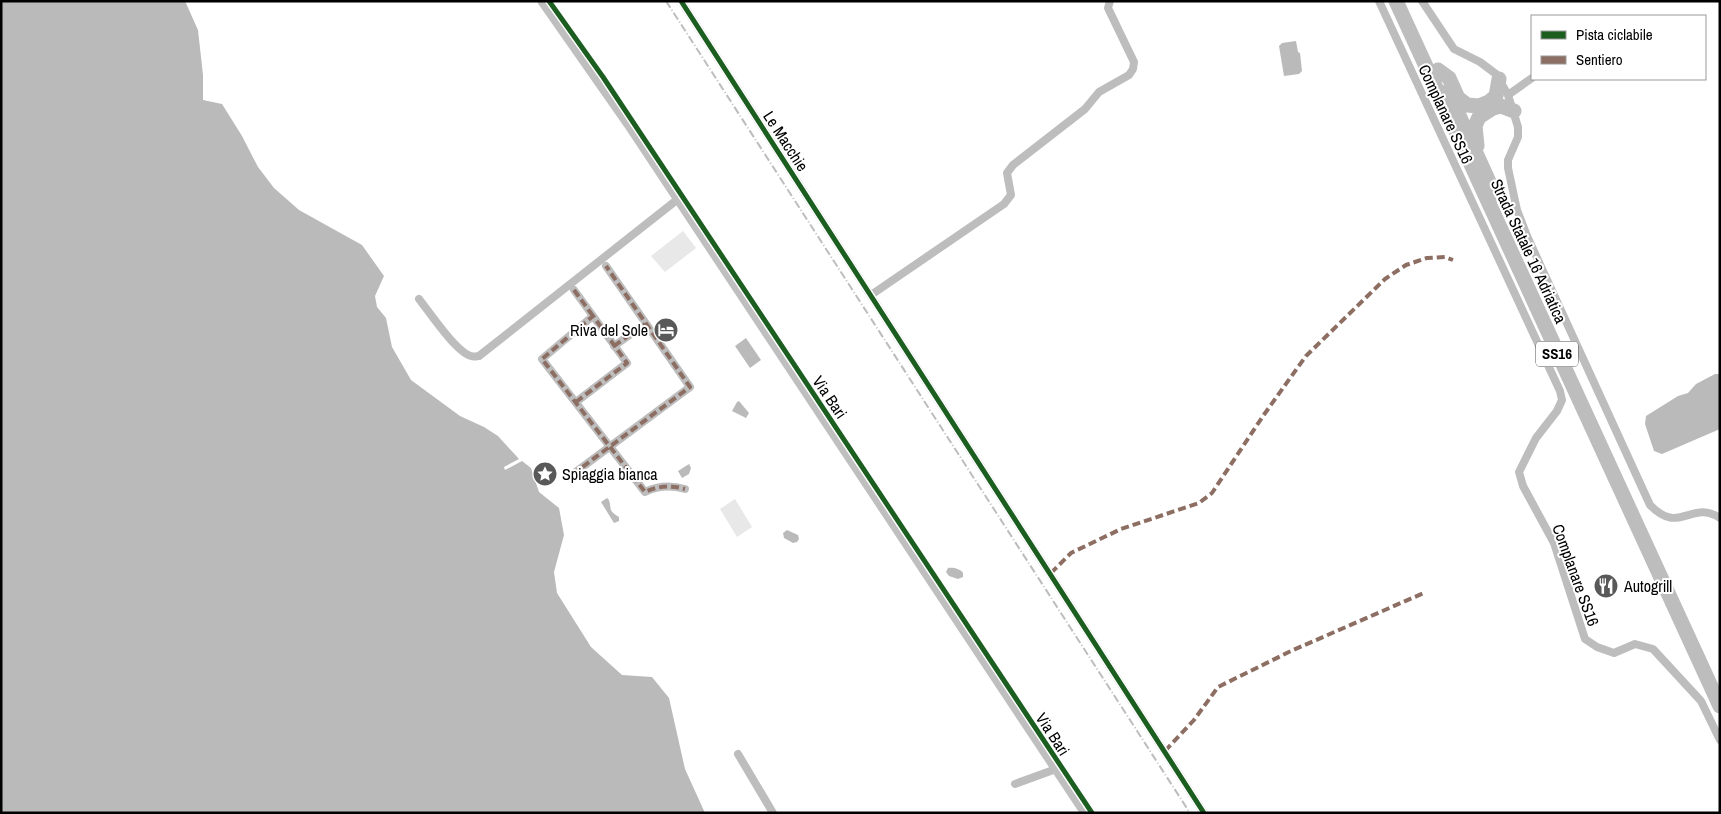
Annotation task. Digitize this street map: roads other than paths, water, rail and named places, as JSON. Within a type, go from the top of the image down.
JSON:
[{"type":"highway","name":"Strada Statale 16 Adriatica","points":[[1396,1],[1720,706]]},
{"type":"highway","name":"Strada Statale 16 Adriatica","points":[[1407,1],[1720,682]]},
{"type":"highway","points":[[1438,70],[1449,78],[1458,98],[1468,105],[1480,106],[1489,102],[1505,102]]},
{"type":"highway","points":[[1499,79],[1505,102]]},
{"type":"highway","points":[[1479,160],[1475,126],[1479,117],[1505,102]]},
{"type":"main road","name":"Via Bari","points":[[543,1],[629,124],[1086,813]]},
{"type":"street","name":"Le Macchie","points":[[681,1],[1204,813]]},
{"type":"street","points":[[871,295],[1004,204],[1010,195],[1007,172],[1013,165],[1085,109],[1099,92],[1129,75],[1133,69],[1134,62],[1108,8],[1110,1]]},
{"type":"street","name":"Complanare SS16","points":[[1379,1],[1560,391],[1562,400],[1557,411],[1532,445],[1518,472],[1523,486],[1554,543],[1585,640],[1614,653],[1635,644],[1653,650],[1701,701],[1720,740]]},
{"type":"street","points":[[1422,1],[1454,49],[1480,62],[1496,74],[1499,79]]},
{"type":"street","points":[[1531,79],[1505,102],[1518,127],[1518,137],[1508,160],[1508,168],[1517,210],[1526,236],[1650,505],[1658,513],[1675,519],[1704,511],[1720,518]]},
{"type":"street","points":[[420,300],[464,352],[471,356],[479,356],[678,199]]},
{"type":"street","points":[[574,474],[690,387],[606,266]]},
{"type":"street","points":[[574,290],[627,363],[576,402]]},
{"type":"street","points":[[593,316],[542,359],[645,492],[655,487],[684,489]]},
{"type":"street","points":[[614,346],[645,324]]},
{"type":"street","points":[[738,754],[773,813]]},
{"type":"street","points":[[1015,784],[1056,769]]},
{"type":"railway","points":[[666,1],[1190,813]]},
{"type":"place","name":"Riva del Sole","points":[[666,330]]},
{"type":"place","name":"Spiaggia bianca","points":[[545,474]]},
{"type":"place","name":"Autogrill","points":[[1606,586]]}]
